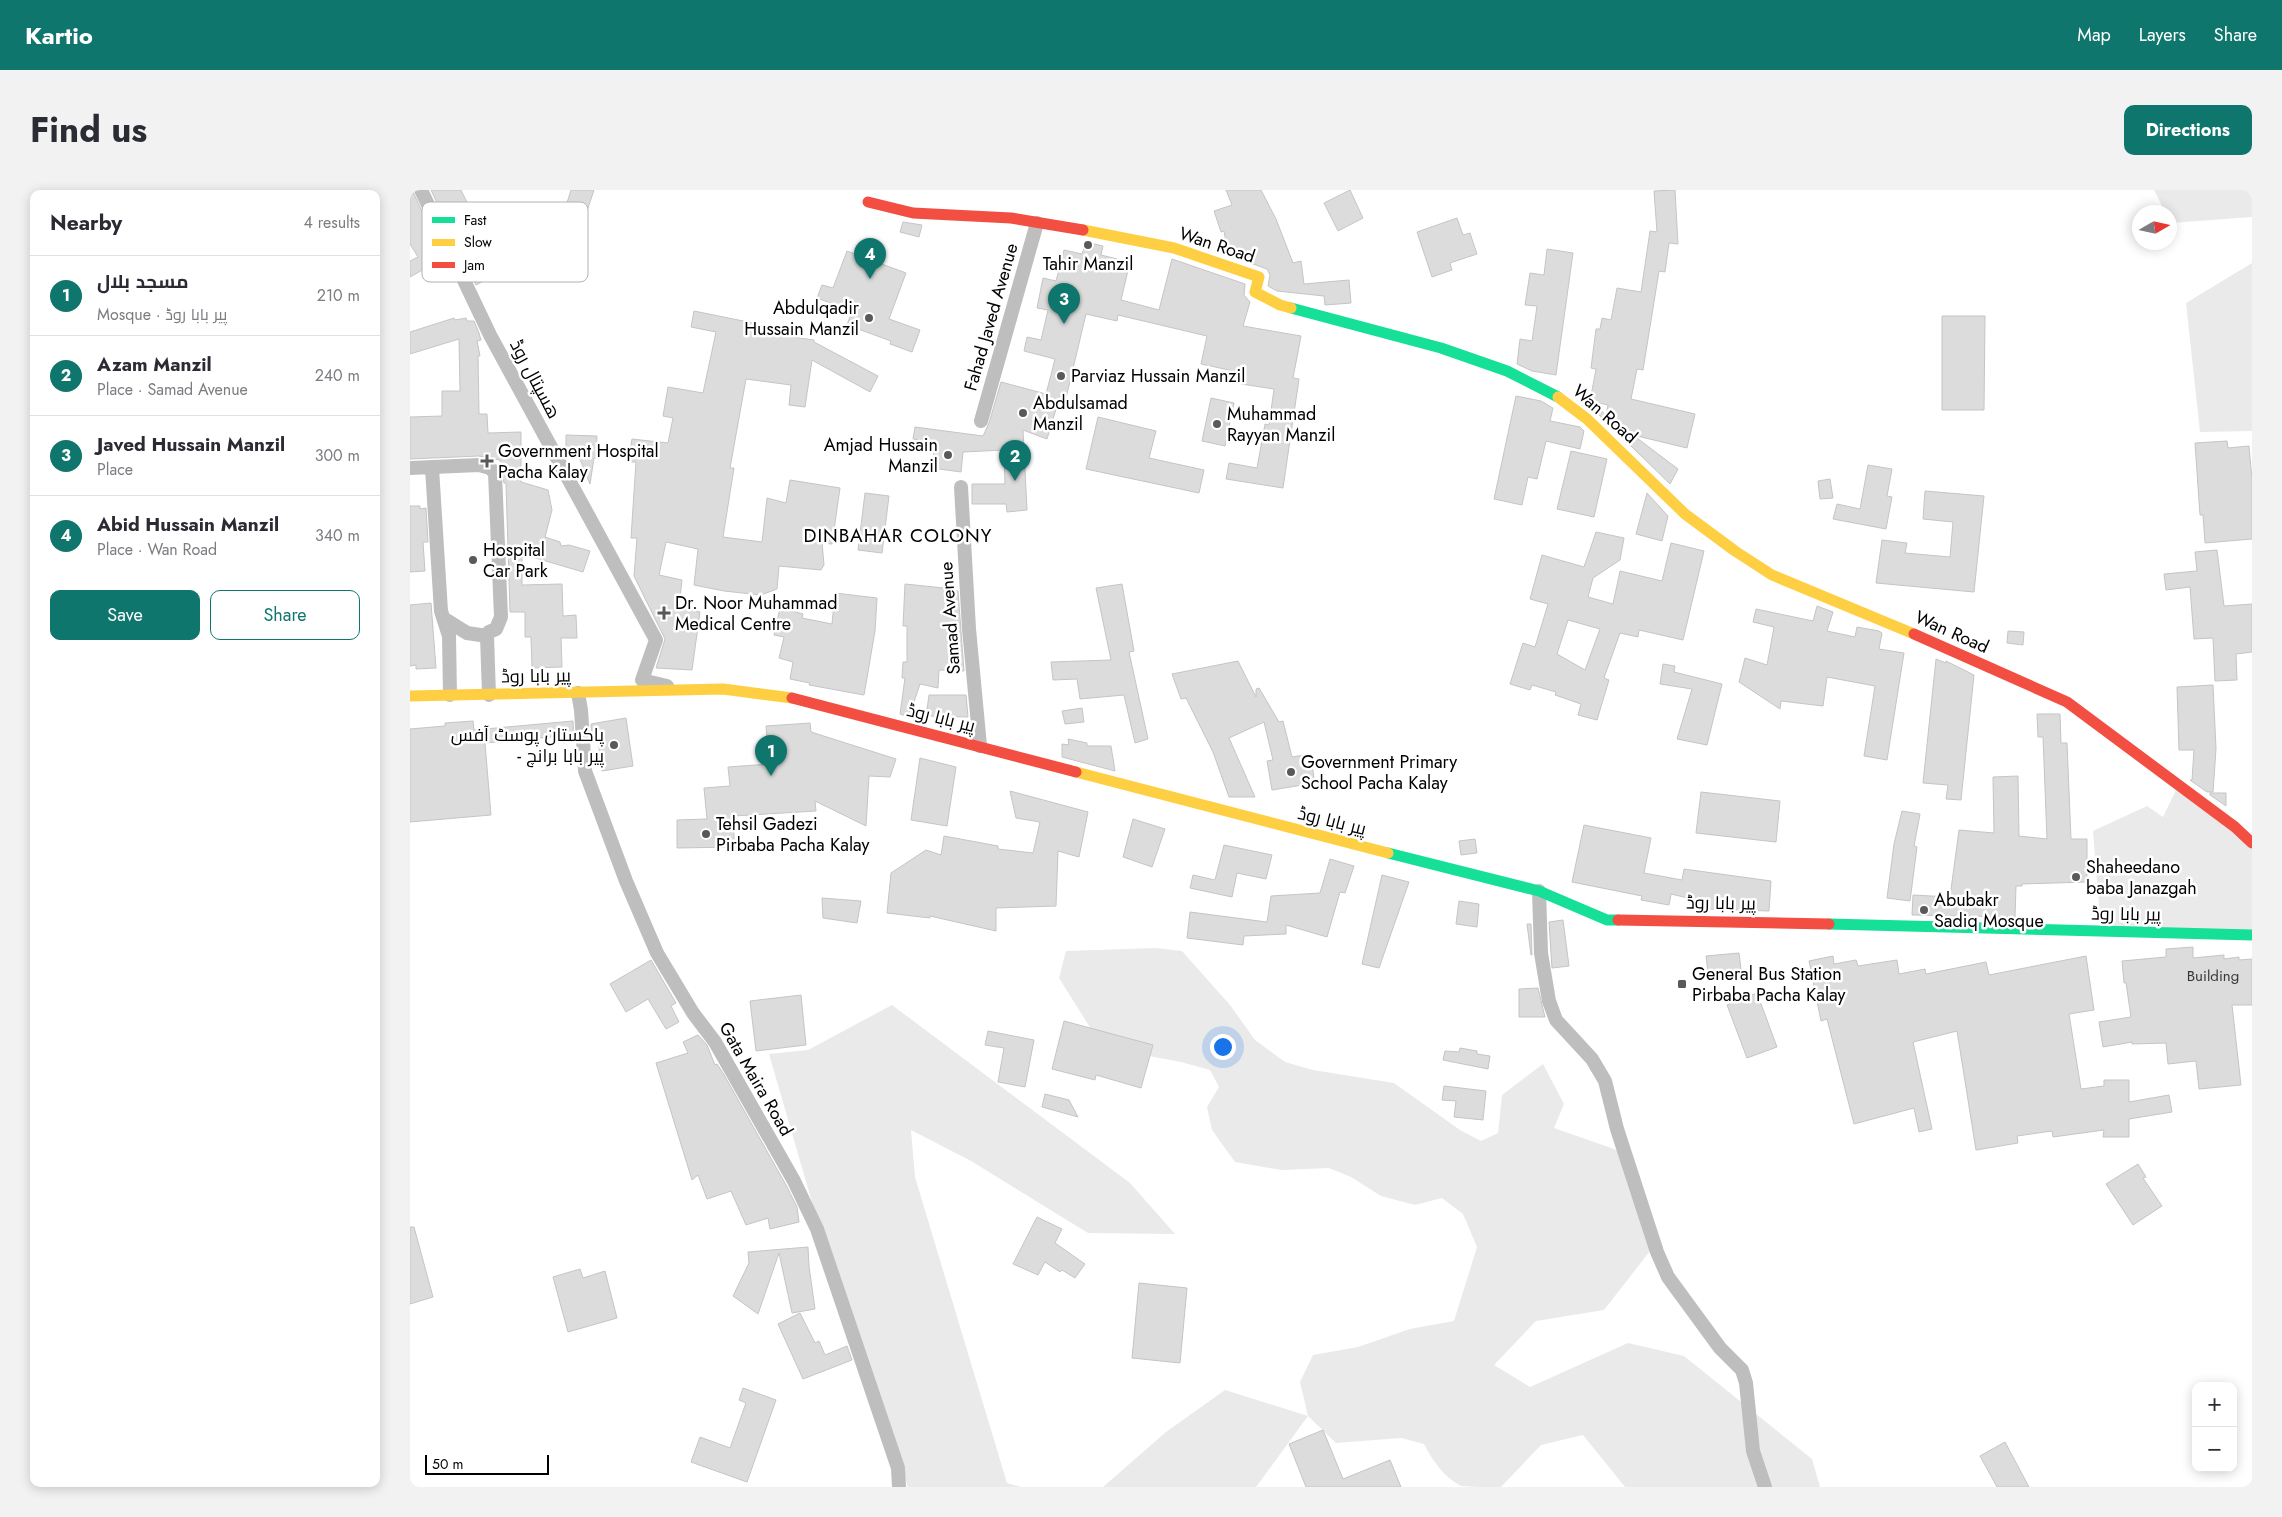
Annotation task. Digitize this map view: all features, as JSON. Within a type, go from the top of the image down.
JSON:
[{"type":"main road","name":"Wan Road","points":[[868,202],[913,214],[1011,218],[1112,235],[1174,248],[1259,277],[1255,292],[1280,306],[1441,348],[1507,371],[1558,396],[1594,425],[1685,514],[1735,551],[1772,574],[1879,618],[2067,702],[2234,827],[2252,843]]},
{"type":"main road","name":"پیر بابا روڈ","points":[[410,696],[723,689],[794,698],[1300,831],[1539,891],[1607,920],[1660,919],[2252,935]]},
{"type":"street","name":"ھسپتال روڈ","points":[[421,190],[427,202]]},
{"type":"street","name":"Fahad Javed Avenue","points":[[981,421],[1037,223]]},
{"type":"street","name":"ھسپتال روڈ","points":[[465,282],[490,334],[656,640],[642,680],[682,690]]},
{"type":"street","points":[[410,468],[478,465],[490,468],[495,473],[501,618],[496,629],[489,632],[487,636],[489,695]]},
{"type":"street","points":[[432,468],[443,618],[449,636],[450,695]]},
{"type":"street","name":"Samad Avenue","points":[[961,487],[969,629],[980,746]]},
{"type":"street","points":[[443,618],[467,633],[487,636]]},
{"type":"street","name":"Gata Maira Road","points":[[578,693],[585,771],[626,881],[657,953],[715,1042],[794,1181],[817,1229],[898,1468],[899,1487]]},
{"type":"street","points":[[1539,891],[1541,953],[1549,1000],[1556,1020],[1592,1059],[1604,1081],[1617,1129],[1656,1252],[1668,1277],[1720,1348],[1742,1370],[1746,1383],[1753,1451],[1765,1487]]},
{"type":"shaded area","points":[[2154,190],[2252,190],[2252,217],[2177,223],[2177,205],[2162,205]]},
{"type":"shaded area","points":[[2252,263],[2252,431],[2200,432],[2186,303]]},
{"type":"shaded area","points":[[2176,790],[2252,843],[2252,935],[2101,931],[2093,831],[2147,806],[2163,817]]},
{"type":"shaded area","points":[[1156,948],[1182,951],[1230,1005],[1255,1040],[1285,1062],[1313,1070],[1394,1083],[1460,1130],[1481,1141],[1498,1133],[1502,1095],[1543,1064],[1564,1104],[1554,1128],[1617,1150],[1650,1251],[1604,1310],[1536,1321],[1494,1365],[1530,1387],[1628,1343],[1684,1356],[1812,1459],[1820,1487],[1625,1487],[1583,1435],[1541,1445],[1501,1487],[1461,1486],[1439,1468],[1424,1444],[1401,1438],[1336,1443],[1308,1416],[1300,1382],[1313,1355],[1358,1347],[1410,1329],[1454,1321],[1477,1247],[1463,1214],[1442,1198],[1415,1205],[1381,1196],[1351,1177],[1329,1168],[1281,1170],[1235,1162],[1212,1130],[1207,1107],[1219,1087],[1210,1070],[1181,1062],[1117,1050],[1091,1029],[1059,978],[1066,951]]},
{"type":"shaded area","points":[[892,1005],[1130,1183],[1175,1234],[1088,1233],[971,1161],[911,1130],[915,1177],[1007,1483],[1021,1487],[908,1487],[841,1302],[769,1054],[808,1050]]},
{"type":"shaded area","points":[[1225,1390],[1308,1416],[1256,1487],[1103,1487],[1166,1432]]},
{"type":"building","points":[[410,190],[412,190],[422,211],[422,270],[410,277],[410,261],[418,257],[410,244]]},
{"type":"building","points":[[431,190],[461,190],[467,202],[437,202]]},
{"type":"building","points":[[571,190],[594,190],[588,208],[588,202],[567,202]]},
{"type":"building","points":[[1226,190],[1261,190],[1276,219],[1293,263],[1301,261],[1304,284],[1349,280],[1351,303],[1325,305],[1324,296],[1277,291],[1268,286],[1270,275],[1267,269],[1228,255],[1224,231],[1221,232],[1214,211],[1232,205]]},
{"type":"building","points":[[1350,190],[1363,218],[1338,231],[1324,203]]},
{"type":"building","points":[[1675,190],[1678,244],[1669,243],[1665,272],[1659,271],[1643,370],[1637,369],[1631,399],[1695,414],[1687,448],[1633,435],[1678,469],[1670,484],[1593,409],[1596,406],[1606,415],[1608,405],[1590,401],[1596,369],[1591,368],[1596,329],[1600,329],[1602,318],[1611,320],[1617,288],[1641,292],[1650,231],[1657,232],[1654,191]]},
{"type":"building","points":[[1457,218],[1463,235],[1470,233],[1477,254],[1450,263],[1452,270],[1432,277],[1417,232]]},
{"type":"building","points":[[903,222],[922,225],[919,237],[900,232]]},
{"type":"building","points":[[1086,242],[1103,246],[1101,255],[1130,262],[1121,300],[1159,310],[1172,259],[1245,284],[1244,295],[1250,302],[1243,326],[1301,336],[1293,378],[1299,379],[1283,488],[1226,479],[1229,463],[1257,468],[1265,424],[1269,425],[1274,389],[1241,384],[1243,373],[1201,364],[1207,336],[1118,315],[1117,321],[1086,314],[1066,398],[1060,396],[1047,439],[1023,430],[1027,510],[1007,512],[1006,504],[972,504],[972,484],[1005,484],[1004,450],[963,452],[961,472],[932,468],[935,442],[913,439],[915,427],[983,436],[989,423],[1001,382],[1046,394],[1055,359],[1024,351],[1027,337],[1041,340],[1048,310],[1037,308],[1043,278],[1056,281],[1064,250],[1082,254]]},
{"type":"building","points":[[1547,249],[1573,253],[1556,375],[1532,371],[1517,364],[1520,339],[1532,341],[1537,306],[1525,305],[1530,273],[1544,275]]},
{"type":"building","points":[[847,251],[906,273],[889,319],[920,330],[912,352],[890,344],[891,341],[847,325],[852,311],[817,298],[822,285],[833,288]]},
{"type":"building","points":[[694,311],[758,324],[756,332],[814,340],[814,342],[878,376],[870,392],[812,360],[805,407],[789,405],[791,385],[746,379],[730,468],[734,468],[723,537],[762,542],[767,498],[786,503],[790,480],[840,488],[832,544],[822,543],[824,565],[821,570],[779,566],[777,589],[761,595],[724,591],[694,585],[698,549],[666,542],[659,575],[682,580],[679,607],[700,612],[692,670],[656,668],[665,639],[634,576],[637,538],[631,538],[636,462],[628,462],[632,439],[668,443],[673,418],[663,416],[668,387],[703,393],[716,332],[691,327]]},
{"type":"building","points":[[1942,316],[1985,316],[1984,410],[1942,410]]},
{"type":"building","points":[[454,318],[455,320],[466,318],[467,321],[474,321],[479,333],[481,340],[477,341],[480,356],[478,356],[479,414],[487,414],[488,433],[521,432],[521,482],[548,490],[552,510],[545,537],[560,542],[561,546],[569,545],[590,551],[583,572],[522,554],[522,585],[562,584],[563,616],[576,615],[577,638],[561,638],[562,667],[532,668],[531,637],[525,637],[525,612],[510,612],[506,483],[504,483],[500,460],[479,456],[410,459],[410,417],[442,416],[442,391],[460,391],[459,339],[410,354],[410,332]]},
{"type":"building","points":[[1516,396],[1541,401],[1553,408],[1550,421],[1580,427],[1584,431],[1580,449],[1546,441],[1537,479],[1528,477],[1522,505],[1494,499]]},
{"type":"building","name":"Muhammad Rayyan Manzil","points":[[1211,398],[1234,403],[1225,446],[1202,441]]},
{"type":"building","points":[[1098,417],[1156,431],[1149,458],[1204,470],[1199,493],[1086,469]]},
{"type":"building","points":[[566,435],[597,436],[596,458],[594,458],[590,484],[579,457],[566,455]]},
{"type":"building","points":[[2227,441],[2228,448],[2249,446],[2252,479],[2252,539],[2205,543],[2203,515],[2200,515],[2195,443]]},
{"type":"building","points":[[1571,451],[1607,459],[1594,517],[1557,509]]},
{"type":"building","points":[[1868,465],[1892,469],[1887,496],[1892,497],[1886,529],[1833,519],[1837,504],[1860,509]]},
{"type":"building","points":[[1830,479],[1833,498],[1820,499],[1818,481]]},
{"type":"building","points":[[1925,491],[1984,496],[1974,592],[1876,583],[1882,540],[1907,543],[1905,553],[1950,557],[1953,522],[1923,519]]},
{"type":"building","points":[[865,493],[889,496],[882,553],[858,550]]},
{"type":"building","points":[[1647,493],[1668,516],[1662,541],[1636,534]]},
{"type":"building","points":[[410,506],[420,506],[420,509],[426,508],[428,542],[423,542],[425,571],[410,572]]},
{"type":"building","points":[[1596,532],[1624,538],[1620,560],[1593,578],[1588,597],[1613,604],[1620,571],[1662,581],[1671,543],[1704,551],[1683,640],[1639,630],[1638,637],[1620,633],[1604,678],[1609,680],[1597,720],[1578,715],[1581,704],[1555,695],[1556,692],[1532,685],[1530,690],[1510,684],[1523,643],[1535,647],[1548,604],[1530,599],[1542,555],[1584,567]],"holes":[[[1568,620],[1600,629],[1585,670],[1557,654]]]},
{"type":"building","points":[[2217,550],[2224,606],[2252,604],[2252,652],[2236,654],[2237,680],[2215,681],[2213,638],[2194,639],[2190,587],[2166,590],[2164,574],[2197,571],[2195,552]]},
{"type":"building","points":[[905,584],[958,591],[964,671],[939,670],[938,688],[920,684],[909,717],[900,714],[905,678],[902,678],[903,662],[907,662],[907,626],[903,626]]},
{"type":"building","points":[[1122,584],[1134,651],[1129,652],[1148,739],[1135,743],[1124,695],[1080,699],[1077,679],[1053,680],[1051,662],[1111,660],[1096,588]]},
{"type":"building","points":[[835,593],[877,598],[875,631],[864,695],[809,685],[810,683],[790,679],[793,662],[779,658],[784,637],[774,635],[780,608],[803,614],[802,618],[832,624]]},
{"type":"building","points":[[431,603],[436,668],[416,669],[416,665],[410,666],[410,605]]},
{"type":"building","points":[[1817,606],[1833,612],[1827,631],[1855,637],[1857,627],[1879,631],[1882,633],[1879,649],[1904,653],[1887,760],[1864,756],[1875,686],[1827,677],[1823,706],[1781,701],[1780,709],[1739,682],[1745,658],[1767,665],[1774,627],[1753,622],[1756,609],[1813,621]]},
{"type":"building","points":[[2008,631],[2024,632],[2023,645],[2007,643]]},
{"type":"building","points":[[1953,636],[1968,641],[1967,645],[1952,639]]},
{"type":"building","points":[[1936,659],[1946,663],[1946,661],[1974,675],[1961,800],[1946,799],[1948,785],[1923,783]]},
{"type":"building","points":[[1238,661],[1256,697],[1256,689],[1259,688],[1279,722],[1283,721],[1292,757],[1310,754],[1315,783],[1272,790],[1267,761],[1273,760],[1264,722],[1229,738],[1255,797],[1229,797],[1213,752],[1186,698],[1181,699],[1172,674]]},
{"type":"building","points":[[1663,664],[1675,666],[1674,672],[1722,684],[1707,745],[1677,739],[1692,689],[1660,684]]},
{"type":"building","points":[[2213,685],[2216,749],[2213,792],[2207,792],[2190,780],[2192,780],[2194,750],[2179,750],[2177,687]]},
{"type":"building","points":[[929,695],[966,695],[968,717],[926,716]]},
{"type":"building","points":[[1082,708],[1084,722],[1065,724],[1062,711]]},
{"type":"building","points":[[2037,714],[2060,714],[2061,743],[2067,743],[2071,839],[2087,839],[2087,882],[2022,884],[2022,886],[2016,886],[2015,917],[1912,915],[1913,895],[1950,897],[1959,830],[1994,833],[1993,777],[2018,776],[2019,836],[2047,839],[2043,737],[2038,737]]},
{"type":"building","name":"پاکستان پوسٹ آفس - پیر بابا برانچ","points":[[626,718],[633,766],[602,771],[598,740],[592,741],[591,724]]},
{"type":"building","points":[[473,721],[474,730],[573,721],[574,742],[563,743],[562,736],[485,743],[491,815],[410,822],[410,729],[445,726],[445,723]]},
{"type":"building","points":[[810,723],[811,732],[896,759],[890,777],[869,776],[866,826],[815,801],[816,811],[734,816],[734,847],[677,848],[677,820],[707,819],[704,788],[730,786],[728,767],[769,764],[766,726]]},
{"type":"building","points":[[1068,739],[1087,743],[1087,746],[1111,746],[1115,771],[1062,757],[1062,744],[1069,745]]},
{"type":"building","points":[[920,758],[956,767],[947,826],[911,820]]},
{"type":"building","points":[[1010,791],[1088,812],[1079,857],[1058,851],[1056,906],[996,908],[996,931],[930,916],[930,918],[887,913],[891,873],[926,850],[941,855],[944,836],[998,846],[998,849],[1033,853],[1040,822],[1016,818]]},
{"type":"building","points":[[1701,792],[1780,801],[1776,842],[1696,833]]},
{"type":"building","points":[[2210,793],[2226,793],[2226,806],[2210,795]]},
{"type":"building","points":[[1902,811],[1920,814],[1914,846],[1917,847],[1910,901],[1887,898],[1894,844]]},
{"type":"building","points":[[1133,819],[1165,829],[1152,867],[1123,857]]},
{"type":"building","points":[[1584,825],[1651,838],[1644,873],[1682,880],[1684,869],[1771,881],[1769,911],[1706,909],[1706,905],[1700,904],[1700,901],[1671,894],[1669,905],[1641,900],[1642,896],[1572,882]]},
{"type":"building","points":[[1475,839],[1477,853],[1461,855],[1459,841]]},
{"type":"building","points":[[1224,845],[1272,855],[1266,879],[1237,873],[1232,897],[1190,888],[1193,875],[1215,880]]},
{"type":"building","points":[[1330,859],[1354,866],[1345,893],[1340,892],[1327,937],[1286,925],[1286,934],[1244,936],[1243,945],[1187,938],[1190,912],[1267,922],[1271,896],[1320,893]]},
{"type":"building","points":[[1382,875],[1409,882],[1379,968],[1362,964]]},
{"type":"building","points":[[822,898],[861,901],[857,923],[823,918]]},
{"type":"building","points":[[1459,901],[1479,904],[1477,927],[1456,924]]},
{"type":"building","points":[[1563,920],[1569,966],[1552,968],[1549,922]]},
{"type":"building","points":[[1527,924],[1531,924],[1532,955],[1531,955]]},
{"type":"building","points":[[2193,947],[2193,958],[2224,955],[2224,959],[2239,957],[2239,960],[2252,959],[2252,1005],[2232,1005],[2241,1085],[2199,1089],[2196,1061],[2168,1064],[2166,1043],[2132,1044],[2132,1042],[2103,1047],[2099,1022],[2131,1017],[2126,983],[2124,983],[2122,961],[2166,957],[2166,949]]},
{"type":"building","points":[[1739,953],[1741,969],[1708,972],[1706,956]]},
{"type":"building","points":[[1833,956],[1834,964],[1856,960],[1858,966],[1897,960],[1899,974],[1925,969],[1926,974],[1986,962],[1989,975],[2086,956],[2094,1010],[2069,1014],[2081,1089],[2104,1086],[2104,1080],[2129,1080],[2129,1102],[2169,1095],[2172,1112],[2129,1119],[2129,1137],[2103,1137],[2104,1130],[2053,1137],[2052,1131],[2017,1136],[2018,1143],[1976,1150],[1957,1031],[1913,1042],[1932,1129],[1919,1132],[1914,1108],[1854,1124],[1827,1019],[1821,1021],[1809,961]]},
{"type":"building","points":[[651,960],[676,1003],[671,1006],[679,1022],[666,1029],[648,999],[626,1012],[610,984]]},
{"type":"building","points":[[1538,988],[1545,1017],[1519,1017],[1519,989]]},
{"type":"building","points":[[1757,993],[1777,1047],[1747,1058],[1727,1005]]},
{"type":"building","points":[[801,995],[806,1045],[756,1051],[750,1001]]},
{"type":"building","points":[[1064,1021],[1153,1045],[1141,1088],[1096,1075],[1095,1080],[1052,1069]]},
{"type":"building","points":[[988,1031],[1034,1040],[1025,1087],[998,1082],[1004,1048],[985,1045]]},
{"type":"building","points":[[698,1035],[707,1045],[715,1065],[717,1064],[723,1073],[786,1185],[797,1207],[799,1222],[770,1229],[768,1218],[746,1225],[731,1191],[707,1199],[698,1175],[692,1180],[656,1063],[688,1053],[683,1042]]},
{"type":"building","points":[[1460,1048],[1490,1056],[1488,1069],[1443,1060],[1445,1051],[1459,1052]]},
{"type":"building","points":[[1444,1086],[1486,1091],[1483,1120],[1454,1117],[1456,1101],[1442,1100]]},
{"type":"building","points":[[1045,1094],[1069,1100],[1078,1117],[1042,1107]]},
{"type":"building","points":[[2138,1164],[2146,1177],[2143,1178],[2162,1206],[2133,1225],[2106,1184]]},
{"type":"building","points":[[1037,1217],[1062,1229],[1055,1243],[1085,1264],[1075,1278],[1062,1270],[1060,1272],[1045,1262],[1038,1275],[1013,1264]]},
{"type":"building","points":[[410,1227],[414,1227],[433,1297],[410,1304]]},
{"type":"building","points":[[808,1247],[815,1309],[792,1313],[779,1253],[758,1314],[733,1296],[749,1263],[748,1252]]},
{"type":"building","points":[[580,1269],[583,1278],[605,1271],[617,1318],[568,1332],[553,1277]]},
{"type":"building","points":[[1139,1283],[1187,1288],[1180,1363],[1132,1358]]},
{"type":"building","points":[[800,1313],[815,1343],[819,1341],[825,1355],[847,1346],[852,1360],[803,1379],[778,1324]]},
{"type":"building","points":[[743,1388],[776,1400],[747,1482],[691,1462],[700,1437],[730,1448],[746,1403],[739,1400]]},
{"type":"building","points":[[1323,1430],[1343,1479],[1390,1460],[1401,1487],[1306,1487],[1289,1444]]},
{"type":"building","points":[[2005,1442],[2029,1487],[1997,1487],[1980,1456]]},
{"type":"traffic: fast","points":[[1291,308],[1441,348],[1507,371],[1558,397]]},
{"type":"traffic: fast","points":[[1388,853],[1539,891],[1607,920],[1618,920]]},
{"type":"traffic: fast","points":[[1829,924],[2252,935]]},
{"type":"traffic: slow","points":[[1083,230],[1174,248],[1259,277],[1255,292],[1280,305],[1291,308]]},
{"type":"traffic: slow","points":[[1558,397],[1587,419],[1685,514],[1735,551],[1772,575],[1914,634]]},
{"type":"traffic: slow","points":[[410,696],[723,689],[792,698]]},
{"type":"traffic: slow","points":[[1076,772],[1388,853]]},
{"type":"traffic: jam","points":[[868,202],[913,213],[1011,218],[1083,230]]},
{"type":"traffic: jam","points":[[1914,634],[2067,702],[2235,827],[2252,843]]},
{"type":"traffic: jam","points":[[792,698],[1076,772]]},
{"type":"traffic: jam","points":[[1618,920],[1829,924]]},
{"type":"place","name":"Tahir Manzil","points":[[1088,245]]},
{"type":"place","name":"Abid Hussain Manzil","points":[[870,279]]},
{"type":"place","name":"Abdulqadir Hussain Manzil","points":[[869,318]]},
{"type":"place","name":"Javed Hussain Manzil","points":[[1064,324]]},
{"type":"place","name":"Parviaz Hussain Manzil","points":[[1061,376]]},
{"type":"place","name":"Abdulsamad Manzil","points":[[1023,413]]},
{"type":"place","name":"Muhammad Rayyan Manzil","points":[[1217,424]]},
{"type":"place","name":"Amjad Hussain Manzil","points":[[948,455]]},
{"type":"place","name":"Government Hospital Pacha Kalay","points":[[487,461]]},
{"type":"place","name":"Azam Manzil","points":[[1015,481]]},
{"type":"place","name":"Hospital Car Park","points":[[473,560]]},
{"type":"place","name":"Dr. Noor Muhammad Medical Centre","points":[[664,613]]},
{"type":"place","name":"پاکستان پوسٹ آفس - پیر بابا برانچ","points":[[614,745]]},
{"type":"place","name":"Government Primary School Pacha Kalay","points":[[1291,772]]},
{"type":"place","name":"مسجد بلال","points":[[771,776]]},
{"type":"place","name":"Tehsil Gadezi Pirbaba Pacha Kalay","points":[[706,834]]},
{"type":"place","name":"Shaheedano baba Janazgah","points":[[2076,877]]},
{"type":"place","name":"Abubakr Sadiq Mosque","points":[[1924,910]]},
{"type":"place","name":"General Bus Station Pirbaba Pacha Kalay","points":[[1682,984]]},
{"type":"district","name":"DINBAHAR COLONY","points":[[898,535]]}]
